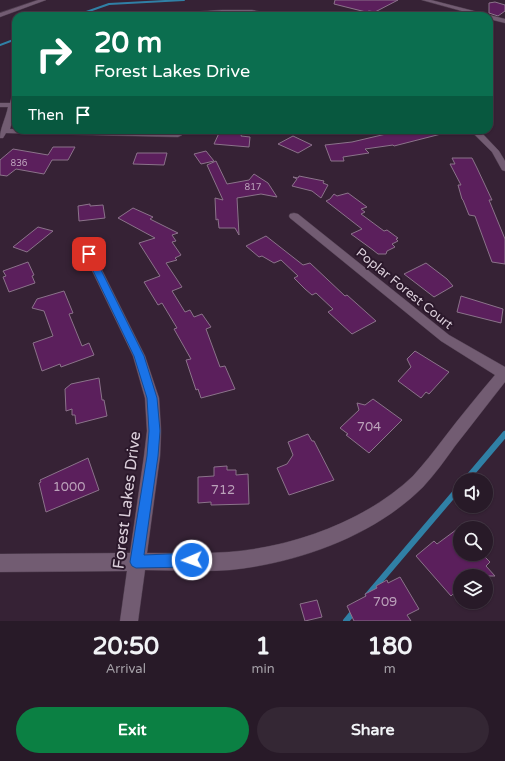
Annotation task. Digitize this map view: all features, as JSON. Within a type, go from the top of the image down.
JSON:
[{"type":"street","points":[[0,14],[43,0]]},
{"type":"street","points":[[425,0],[471,12]]},
{"type":"street","points":[[459,12],[463,10]]},
{"type":"street","points":[[493,17],[505,21]]},
{"type":"street","points":[[0,105],[12,105]]},
{"type":"street","points":[[12,114],[2,134],[178,135]]},
{"type":"street","points":[[478,134],[495,151],[505,168]]},
{"type":"street","name":"Poplar Forest Court","points":[[294,216],[445,338],[505,373]]},
{"type":"street","name":"Forest Lakes Drive","points":[[89,254],[139,356],[152,398],[154,431],[152,456],[136,562],[129,621]]},
{"type":"street","points":[[0,563],[229,561],[299,548],[341,533],[379,511],[415,484],[430,468],[505,373]]},
{"type":"building","points":[[335,0],[398,0],[375,12],[366,12],[334,4]]},
{"type":"building","points":[[495,2],[505,5],[505,11],[498,16],[493,14],[493,12],[489,12],[489,3]]},
{"type":"building","points":[[219,134],[242,134],[241,136],[250,137],[249,147],[214,144]]},
{"type":"building","points":[[386,134],[441,134],[394,146],[365,149],[369,153],[343,157],[344,161],[331,161],[325,145],[352,142]]},
{"type":"building","points":[[293,136],[312,145],[298,153],[278,144]]},
{"type":"building","points":[[53,147],[75,147],[68,160],[52,160],[44,174],[16,169],[7,176],[0,175],[0,160],[13,149],[48,155]]},
{"type":"building","points":[[206,151],[214,161],[201,164],[194,154]]},
{"type":"building","points":[[137,153],[167,153],[164,165],[133,164]]},
{"type":"building","points":[[452,158],[472,158],[477,168],[492,200],[489,200],[505,239],[505,264],[492,262],[475,216],[469,215],[462,199],[458,185],[461,185],[450,164],[455,164]]},
{"type":"building","points":[[216,161],[227,184],[249,180],[254,174],[268,183],[277,197],[261,194],[237,198],[239,235],[235,228],[219,228],[218,219],[216,220],[215,198],[223,200],[207,165]]},
{"type":"building","points":[[299,176],[324,181],[323,183],[328,185],[321,198],[312,191],[292,186],[297,179],[293,177],[298,178]]},
{"type":"building","points":[[348,193],[367,207],[361,209],[365,212],[361,214],[384,231],[387,230],[398,238],[396,239],[398,241],[392,244],[395,247],[387,251],[386,254],[378,254],[351,234],[362,229],[326,201],[334,194],[337,196]]},
{"type":"building","points":[[90,204],[90,206],[103,205],[105,218],[79,221],[78,206]]},
{"type":"building","points":[[133,208],[153,217],[150,219],[178,233],[172,235],[176,241],[172,242],[181,255],[175,258],[177,260],[166,263],[182,287],[172,291],[185,312],[190,310],[194,317],[202,314],[211,327],[206,329],[220,367],[225,366],[235,389],[201,398],[198,389],[196,390],[186,360],[191,359],[174,329],[177,328],[162,303],[158,305],[144,282],[160,276],[139,243],[155,238],[118,218]]},
{"type":"building","points":[[38,227],[53,231],[27,252],[13,247]]},
{"type":"building","points":[[266,236],[303,265],[310,263],[345,296],[347,295],[376,321],[352,334],[328,312],[333,309],[316,293],[312,295],[305,289],[294,278],[298,276],[281,260],[274,263],[262,256],[259,257],[246,246]]},
{"type":"building","points":[[28,262],[34,275],[32,276],[35,283],[9,292],[3,277],[6,276],[3,271]]},
{"type":"building","points":[[426,263],[447,279],[453,286],[434,297],[404,274]]},
{"type":"building","points":[[64,291],[73,313],[69,314],[82,346],[89,343],[94,355],[61,367],[60,364],[42,371],[33,343],[53,336],[44,311],[32,308],[37,299]]},
{"type":"building","points":[[461,296],[503,309],[501,323],[457,312]]},
{"type":"building","points":[[415,351],[449,372],[429,394],[426,392],[421,398],[398,381],[411,367],[407,359]]},
{"type":"building","points":[[99,378],[102,400],[104,400],[107,416],[76,424],[75,415],[72,415],[72,409],[66,411],[65,389],[71,384]]},
{"type":"building","points":[[373,399],[402,420],[369,453],[346,435],[348,434],[340,428],[359,410],[357,403],[365,405]]},
{"type":"building","points":[[308,434],[312,441],[314,441],[334,480],[289,495],[277,468],[287,464],[293,455],[288,442]]},
{"type":"building","points":[[88,458],[99,490],[46,512],[39,483],[41,482],[40,480]]},
{"type":"building","points":[[227,466],[227,470],[236,470],[236,475],[248,474],[249,504],[211,505],[211,502],[198,503],[198,477],[214,476],[214,467]]},
{"type":"building","points":[[453,532],[453,561],[489,561],[490,562],[486,566],[489,569],[453,569],[453,594],[451,596],[416,556],[434,541],[437,544]]},
{"type":"building","points":[[400,577],[419,609],[407,615],[411,621],[354,621],[347,606],[366,596],[365,594],[377,588],[376,586],[387,580],[388,583]]},
{"type":"building","points":[[317,600],[322,617],[305,621],[300,604]]},
{"type":"waterway","points":[[86,12],[109,4],[184,0]]},
{"type":"waterway","points":[[0,45],[12,40]]},
{"type":"waterway","points":[[472,473],[505,434]]},
{"type":"waterway","points":[[368,595],[453,495]]},
{"type":"waterway","points":[[346,621],[355,610]]},
{"type":"route","points":[[89,254],[139,356],[152,398],[154,431],[152,456],[136,562],[192,560]]}]
